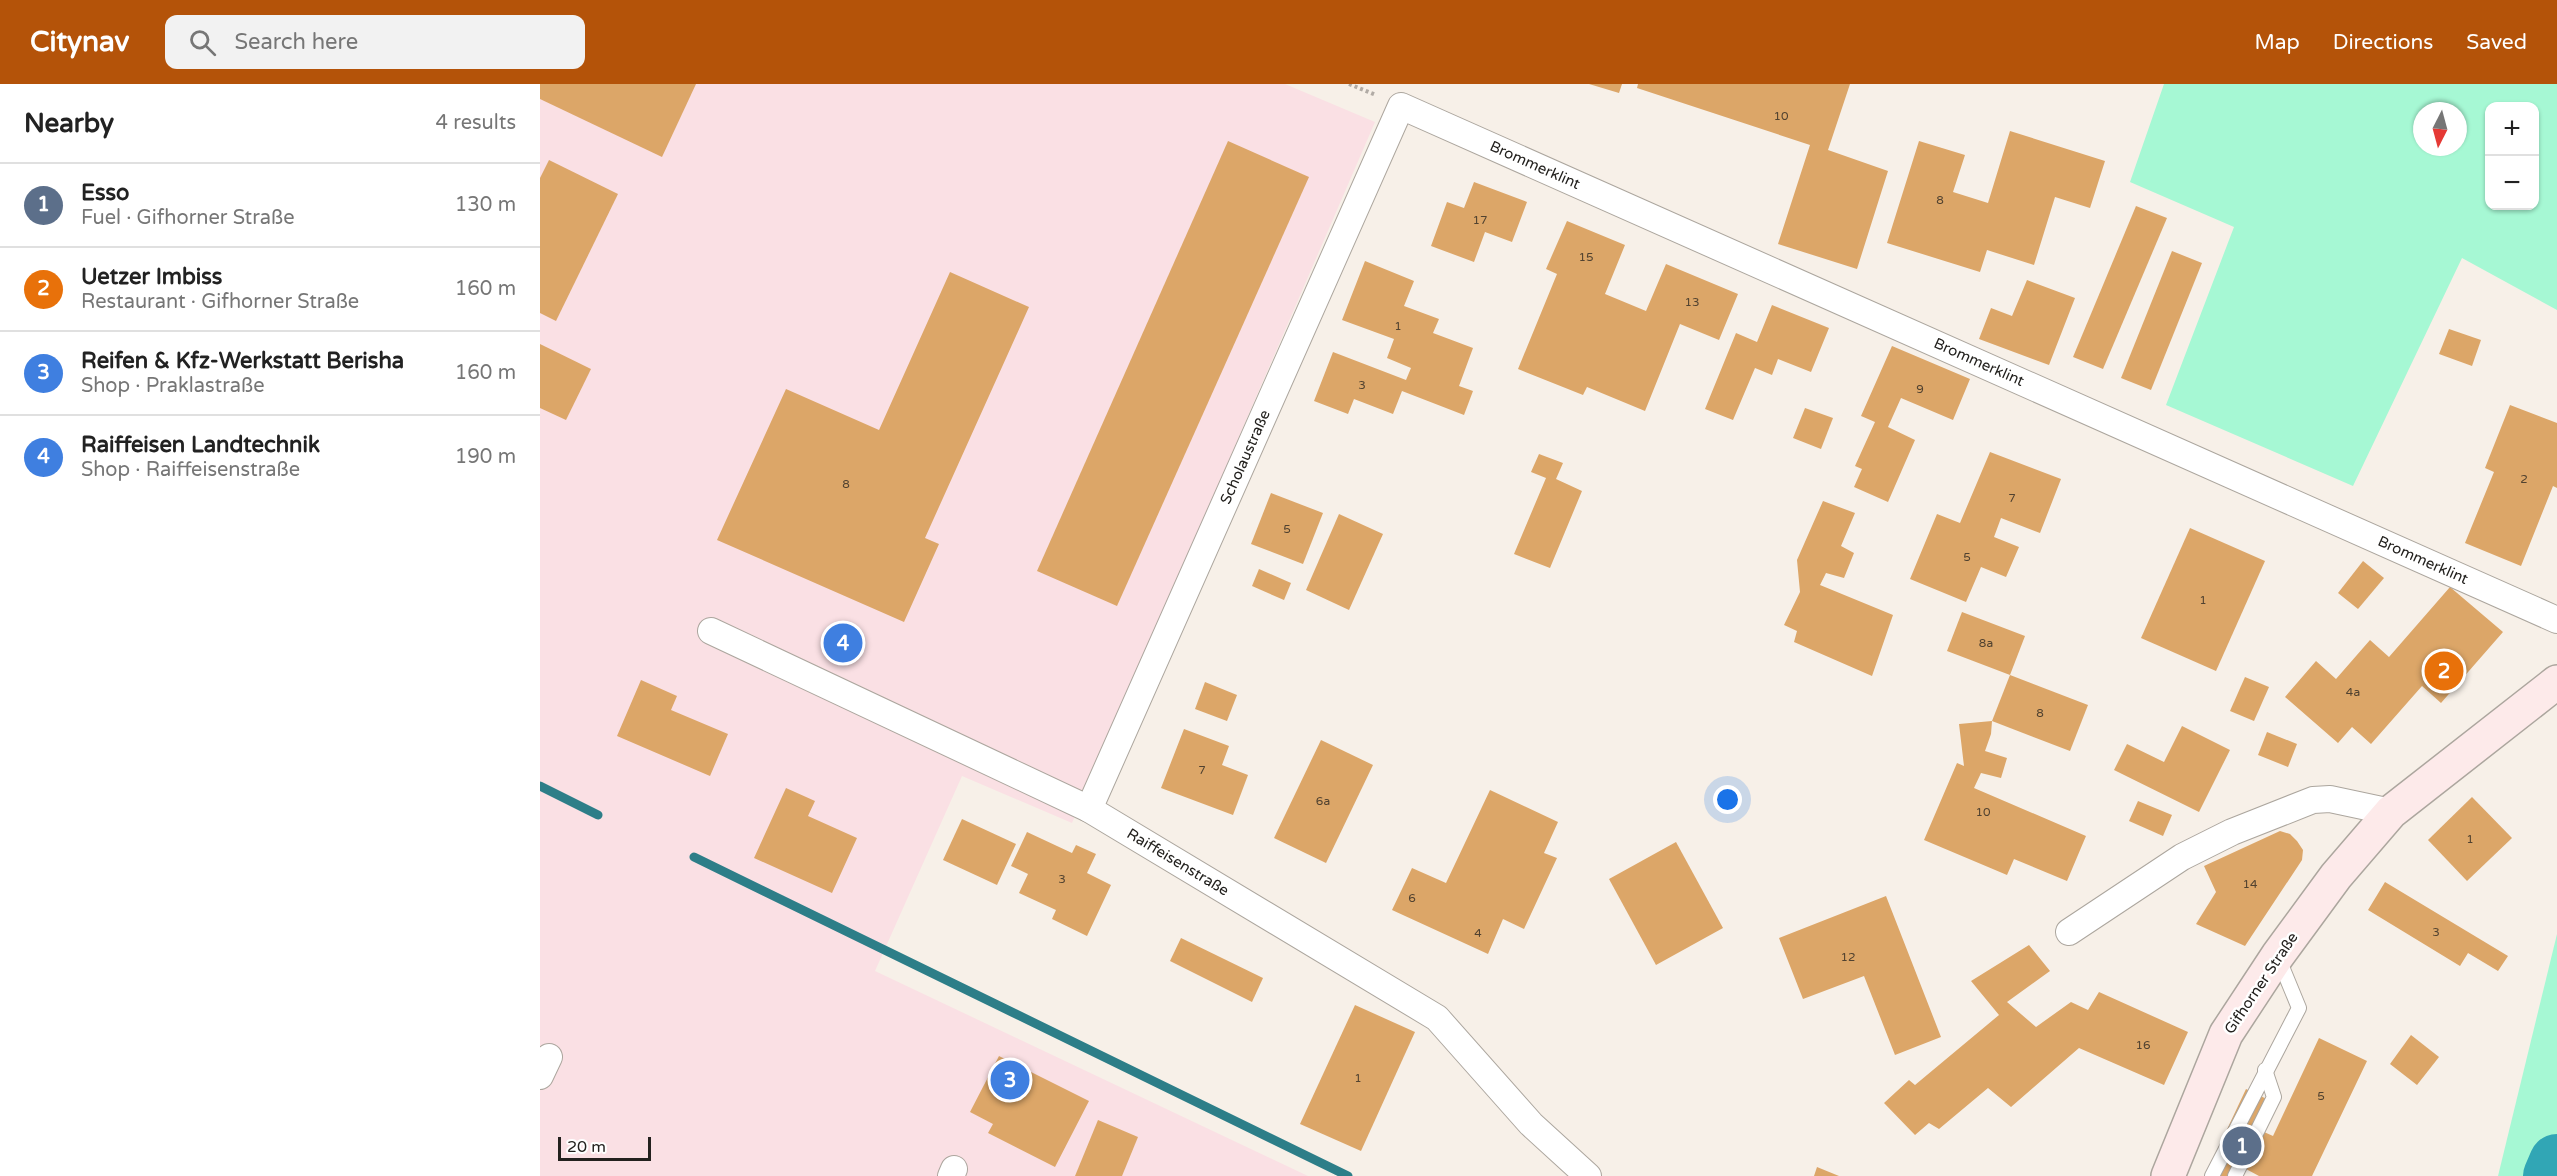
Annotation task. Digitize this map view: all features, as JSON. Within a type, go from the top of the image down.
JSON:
[{"type":"street","name":"Brommerklint","points":[[1401,106],[2557,620]]},
{"type":"street","name":"Scholaustraße","points":[[1089,808],[1401,106]]},
{"type":"street","name":"Raiffeisenstraße","points":[[711,631],[1089,808],[1437,1018],[1531,1124],[1588,1176]]},
{"type":"street","name":"Gifhorner Straße","points":[[2168,1176],[2226,1034],[2278,956],[2336,876],[2391,812],[2557,682]]},
{"type":"street","points":[[2069,932],[2182,857],[2232,832],[2313,800],[2330,799],[2391,812]]},
{"type":"lane","points":[[2212,1176],[2299,1008],[2278,956]]},
{"type":"lane","points":[[2235,1176],[2274,1097],[2265,1070]]},
{"type":"shaded area","points":[[540,84],[1285,84],[1375,122],[1072,823],[962,776],[875,971],[1308,1176],[540,1176]]},
{"type":"green space","points":[[2164,84],[2557,84],[2557,310],[2462,258],[2353,486],[2166,405],[2234,227],[2130,182]]},
{"type":"green space","points":[[2557,934],[2557,1176],[2498,1176]]},
{"type":"building","points":[[540,84],[696,84],[662,157],[540,99]]},
{"type":"building","points":[[1589,84],[1622,84],[1619,93]]},
{"type":"building","points":[[1638,84],[1850,84],[1828,150],[1888,171],[1857,269],[1778,244],[1810,145],[1637,88]]},
{"type":"building","points":[[2010,131],[2105,161],[2090,208],[2055,197],[2034,265],[1987,250],[1980,272],[1887,243],[1919,141],[1965,155],[1953,192],[1988,203]]},
{"type":"building","points":[[1228,141],[1309,177],[1117,606],[1037,571]]},
{"type":"building","points":[[549,160],[618,194],[556,321],[540,313],[540,178]]},
{"type":"building","points":[[1474,182],[1527,202],[1512,242],[1485,232],[1474,262],[1431,246],[1447,202],[1464,208]]},
{"type":"building","points":[[2136,206],[2167,218],[2103,369],[2073,357]]},
{"type":"building","points":[[1567,221],[1625,245],[1605,294],[1646,311],[1666,264],[1738,294],[1719,340],[1680,324],[1645,411],[1587,387],[1583,395],[1518,369],[1557,274],[1546,269]]},
{"type":"building","points":[[2172,251],[2202,263],[2151,390],[2121,378]]},
{"type":"building","points":[[1365,261],[1414,281],[1404,306],[1439,319],[1433,333],[1473,348],[1459,386],[1473,391],[1464,415],[1402,391],[1393,414],[1354,399],[1348,414],[1314,401],[1333,352],[1406,380],[1411,368],[1387,358],[1394,339],[1342,320]]},
{"type":"building","points":[[950,272],[1029,307],[925,538],[939,544],[904,622],[717,540],[786,389],[879,430]]},
{"type":"building","points":[[2027,280],[2075,298],[2049,365],[1979,339],[1991,308],[2012,316]]},
{"type":"building","points":[[1772,305],[1829,328],[1811,372],[1778,359],[1772,375],[1755,368],[1733,420],[1705,409],[1736,333],[1757,342]]},
{"type":"building","points":[[2449,329],[2481,340],[2472,366],[2439,354]]},
{"type":"building","points":[[540,344],[591,369],[566,420],[540,408]]},
{"type":"building","points":[[1892,346],[1970,379],[1953,420],[1901,398],[1888,427],[1915,440],[1888,502],[1854,487],[1862,469],[1855,466],[1875,422],[1861,416]]},
{"type":"building","points":[[2510,405],[2557,423],[2557,488],[2553,486],[2521,566],[2465,543],[2494,472],[2485,468]]},
{"type":"building","points":[[1805,408],[1833,418],[1821,449],[1793,438]]},
{"type":"building","points":[[1990,452],[2061,479],[2040,533],[2001,518],[1994,537],[2019,547],[2006,577],[1981,567],[1966,602],[1910,579],[1937,514],[1960,523]]},
{"type":"building","points":[[1539,454],[1563,463],[1556,479],[1582,491],[1550,568],[1514,554],[1546,478],[1531,472]]},
{"type":"building","points":[[1271,493],[1323,513],[1303,564],[1251,544]]},
{"type":"building","points":[[1823,501],[1855,513],[1841,546],[1854,553],[1844,578],[1826,573],[1820,585],[1893,615],[1872,676],[1794,642],[1797,631],[1784,625],[1800,592],[1797,560]]},
{"type":"building","points":[[1339,514],[1383,534],[1349,610],[1306,590]]},
{"type":"building","points":[[2190,528],[2265,561],[2216,671],[2141,638]]},
{"type":"building","points":[[2363,561],[2384,578],[2358,609],[2338,593]]},
{"type":"building","points":[[1259,569],[1291,583],[1284,600],[1252,586]]},
{"type":"building","points":[[2450,587],[2503,632],[2441,703],[2422,686],[2371,744],[2352,727],[2338,743],[2285,697],[2316,661],[2336,679],[2370,640],[2389,657]]},
{"type":"building","points":[[1962,612],[2025,636],[2010,675],[1947,651]]},
{"type":"building","points":[[2010,675],[2088,705],[2070,751],[1992,721]]},
{"type":"building","points":[[2245,677],[2269,687],[2254,721],[2230,711]]},
{"type":"building","points":[[641,680],[677,696],[671,710],[728,734],[710,776],[617,736]]},
{"type":"building","points":[[1205,682],[1237,695],[1227,721],[1195,709]]},
{"type":"building","points":[[1992,721],[1991,734],[1985,751],[2007,758],[2001,778],[1981,773],[1974,788],[2086,836],[2067,881],[2014,859],[2007,875],[1924,840],[1957,763],[1964,766],[1959,724]]},
{"type":"building","points":[[2182,726],[2230,750],[2199,812],[2114,770],[2127,744],[2164,762]]},
{"type":"building","points":[[1184,729],[1229,746],[1222,765],[1248,775],[1233,815],[1161,788]]},
{"type":"building","points":[[2267,732],[2297,744],[2288,767],[2258,755]]},
{"type":"building","points":[[1321,740],[1373,765],[1326,863],[1274,838]]},
{"type":"building","points":[[786,788],[815,801],[808,816],[857,838],[832,893],[754,858]]},
{"type":"building","points":[[1490,790],[1558,822],[1544,853],[1557,858],[1524,929],[1503,919],[1488,954],[1392,910],[1412,868],[1446,883]]},
{"type":"building","points":[[2472,797],[2512,838],[2467,881],[2428,840]]},
{"type":"building","points":[[2138,801],[2172,815],[2163,836],[2129,821]]},
{"type":"building","points":[[962,819],[1016,844],[997,885],[943,860]]},
{"type":"building","points":[[2280,831],[2290,834],[2297,841],[2303,850],[2302,860],[2245,946],[2196,924],[2216,892],[2204,866]]},
{"type":"building","points":[[1027,832],[1072,853],[1076,845],[1096,854],[1087,873],[1111,885],[1087,936],[1052,919],[1056,910],[1019,893],[1028,874],[1011,866]]},
{"type":"building","points":[[1676,842],[1723,928],[1656,965],[1609,879]]},
{"type":"building","points":[[2385,882],[2508,956],[2498,971],[2468,953],[2460,966],[2368,910]]},
{"type":"building","points":[[1886,896],[1941,1037],[1895,1055],[1864,976],[1803,999],[1779,938]]},
{"type":"building","points":[[1181,938],[1263,978],[1252,1002],[1170,961]]},
{"type":"building","points":[[2029,945],[2050,971],[2007,1002],[2036,1027],[2071,1002],[2088,1010],[2099,992],[2188,1032],[2164,1085],[2079,1048],[2011,1107],[1988,1088],[1939,1129],[1929,1123],[1915,1135],[1884,1103],[1909,1080],[1915,1085],[1999,1015],[1971,981]]},
{"type":"building","points":[[1355,1005],[1415,1032],[1361,1151],[1300,1124]]},
{"type":"building","points":[[2411,1035],[2439,1057],[2417,1085],[2390,1064]]},
{"type":"building","points":[[2319,1038],[2367,1061],[2312,1176],[2259,1176],[2246,1169],[2243,1176],[2205,1176],[2246,1089],[2277,1104],[2264,1132],[2273,1136]]},
{"type":"building","points":[[999,1056],[1089,1101],[1055,1167],[988,1133],[993,1124],[970,1112]]},
{"type":"building","points":[[1098,1120],[1138,1137],[1122,1176],[1075,1176]]},
{"type":"building","points":[[1817,1167],[1839,1176],[1814,1176]]},
{"type":"waterway","points":[[540,786],[598,815]]},
{"type":"waterway","points":[[694,857],[1348,1176]]},
{"type":"waterway","points":[[2551,1176],[2557,1162]]},
{"type":"place","name":"Raiffeisen Landtechnik","points":[[843,643]]},
{"type":"place","name":"Uetzer Imbiss","points":[[2444,671]]},
{"type":"place","name":"Reifen & Kfz-Werkstatt Berisha","points":[[1010,1080]]},
{"type":"place","name":"Esso","points":[[2242,1146]]}]
